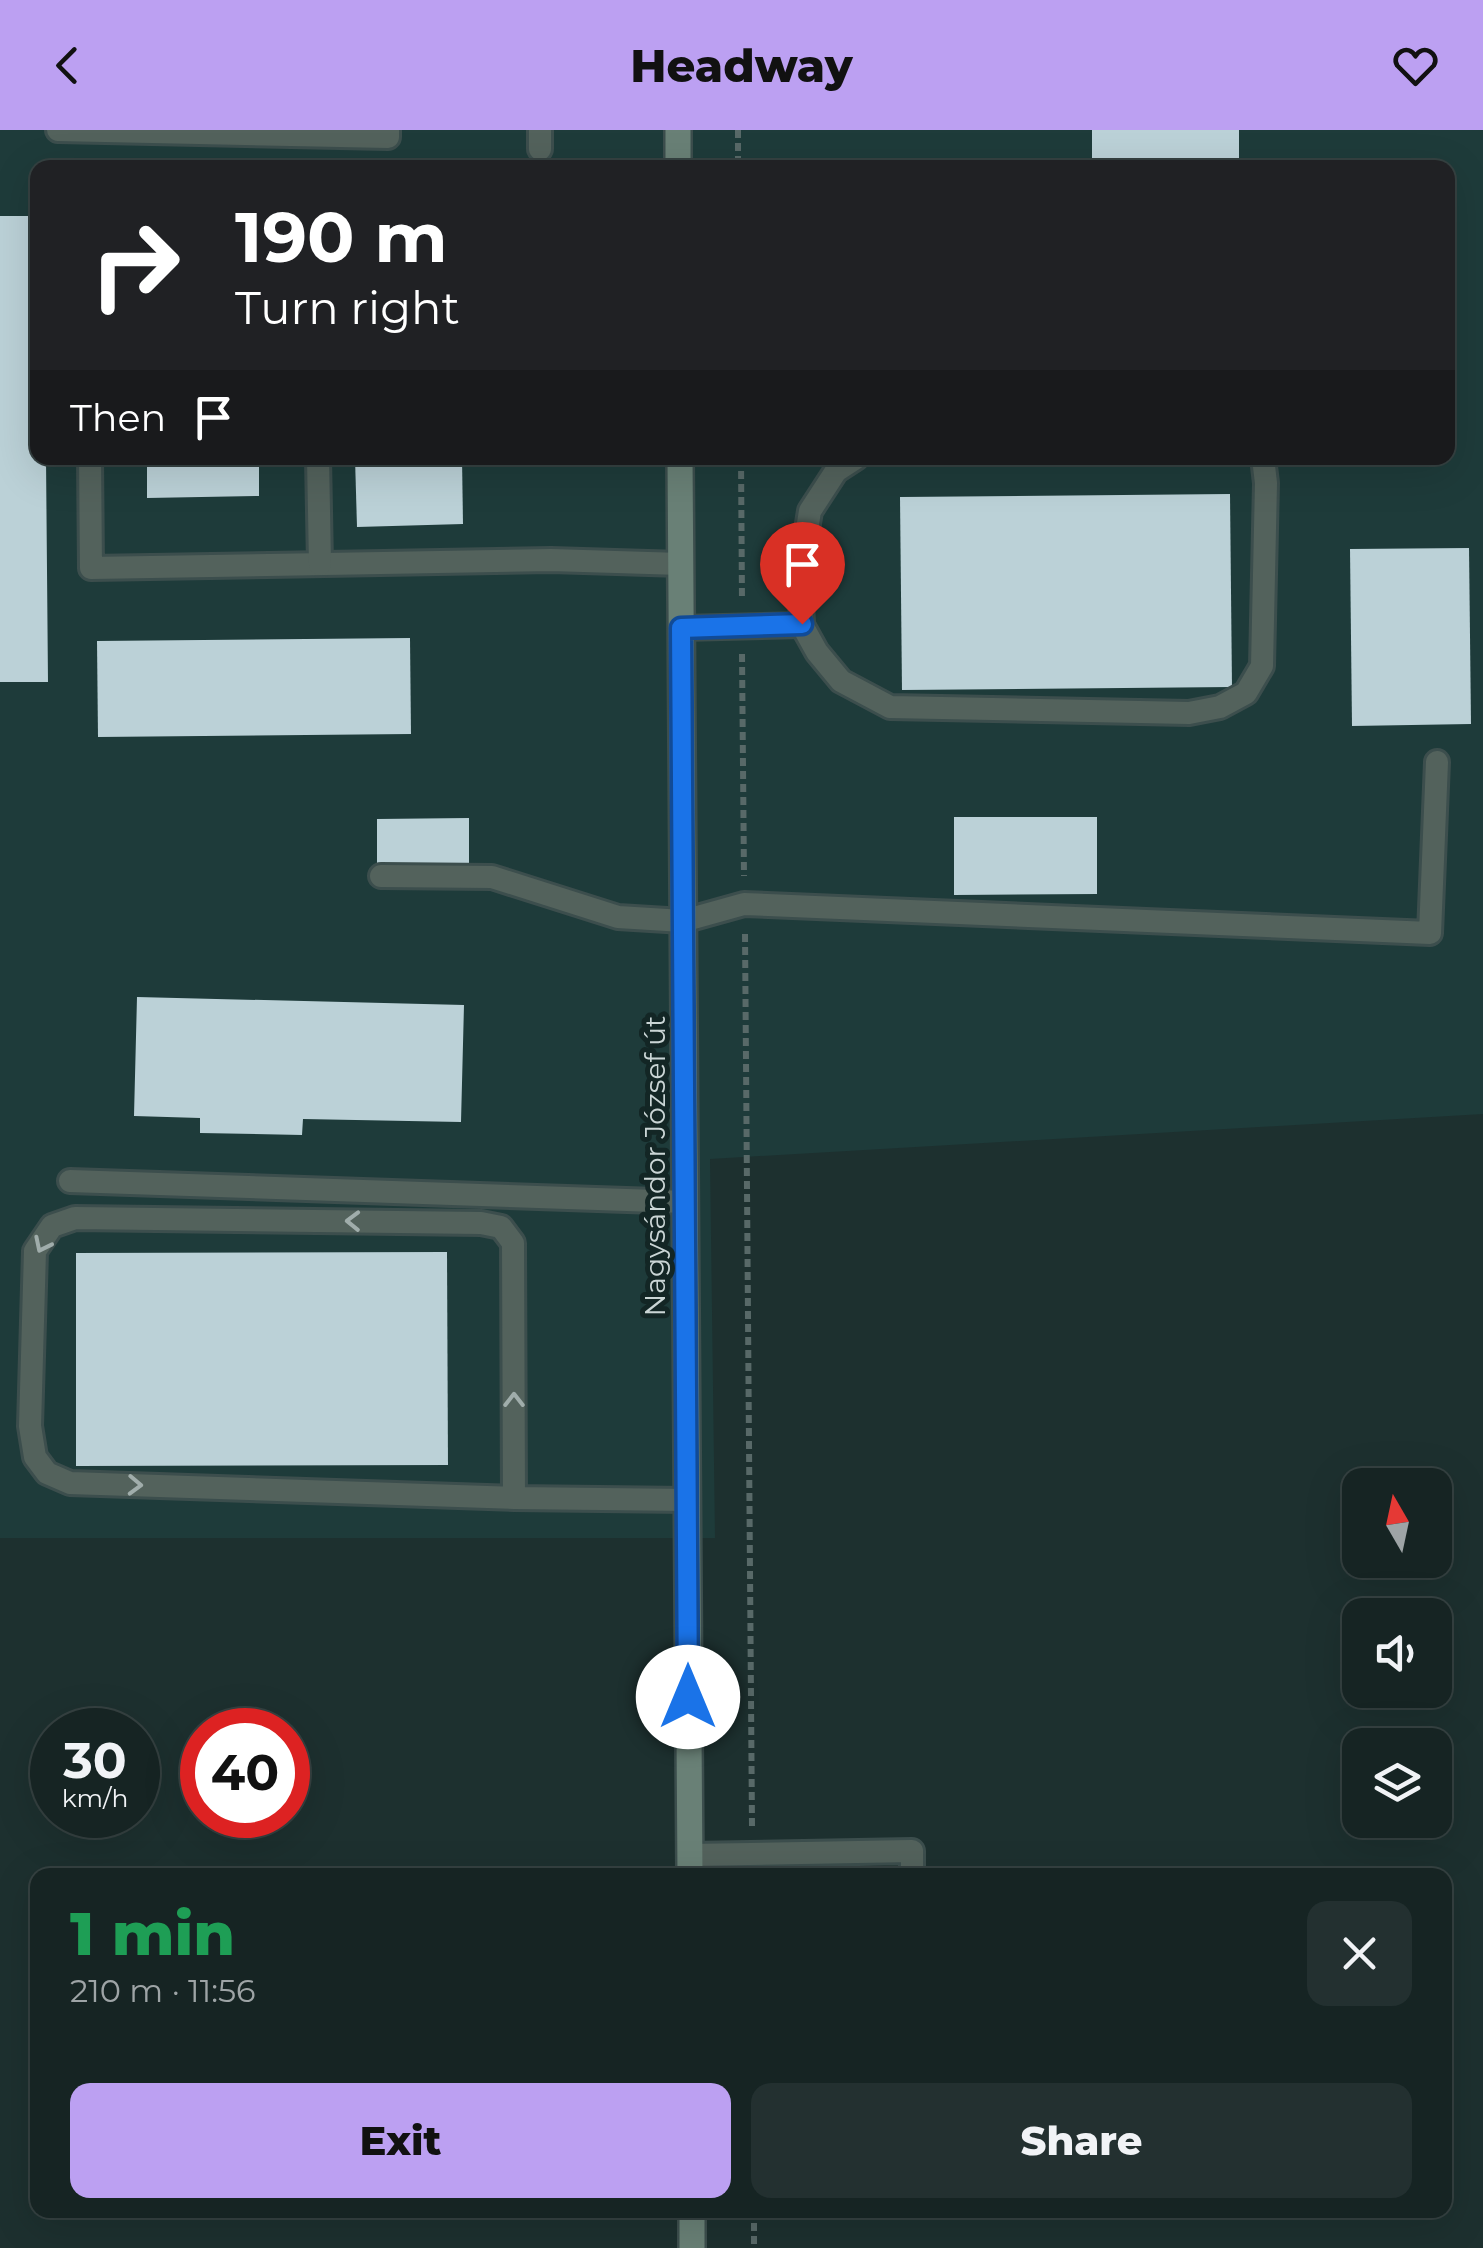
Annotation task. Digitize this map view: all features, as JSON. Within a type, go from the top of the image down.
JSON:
[{"type":"street","points":[[678,130],[678,160]]},
{"type":"street","name":"Nagysándor József út","points":[[680,465],[690,1865]]},
{"type":"street","points":[[692,2218],[692,2248]]},
{"type":"lane","points":[[58,130],[388,137],[388,130]]},
{"type":"lane","points":[[90,465],[91,568],[551,560],[681,564]]},
{"type":"lane","points":[[318,465],[320,564]]},
{"type":"lane","points":[[844,465],[836,470],[810,511],[800,573],[802,624],[817,652],[841,681],[890,707],[1189,713],[1220,707],[1246,693],[1262,666],[1264,465]]},
{"type":"lane","points":[[681,628],[802,624]]},
{"type":"lane","points":[[381,876],[492,876],[618,918],[684,921],[744,904],[1430,932],[1437,762]]},
{"type":"lane","points":[[70,1181],[686,1202]]},
{"type":"lane","points":[[514,1498],[514,1255],[513,1243],[500,1227],[481,1223],[75,1218],[52,1226],[35,1251],[30,1426],[34,1457],[47,1473],[70,1483],[514,1498],[687,1500]]},
{"type":"lane","points":[[690,1865],[752,1854],[912,1851],[912,1868]]},
{"type":"path","points":[[738,130],[738,160]]},
{"type":"path","points":[[740,465],[752,1854]]},
{"type":"path","points":[[754,2218],[754,2248]]},
{"type":"shaded area","points":[[0,130],[1483,130],[1483,1114],[710,1159],[715,1538],[0,1538]]},
{"type":"building","points":[[1092,130],[1239,130],[1239,160],[1092,160]]},
{"type":"building","points":[[0,216],[30,216],[30,465],[46,465],[48,682],[0,682]]},
{"type":"building","points":[[147,465],[259,465],[259,496],[147,498]]},
{"type":"building","points":[[355,465],[462,465],[463,524],[357,527]]},
{"type":"building","points":[[1230,494],[1232,687],[902,690],[900,497]]},
{"type":"building","points":[[1469,548],[1471,724],[1352,726],[1350,549]]},
{"type":"building","points":[[410,638],[411,734],[98,737],[97,641]]},
{"type":"building","points":[[954,817],[1097,817],[1097,894],[954,895]]},
{"type":"building","points":[[469,818],[469,870],[377,871],[377,819]]},
{"type":"building","points":[[137,997],[464,1005],[461,1122],[303,1119],[302,1135],[200,1133],[200,1118],[134,1116]]},
{"type":"building","points":[[447,1252],[448,1465],[76,1466],[76,1253]]},
{"type":"route","points":[[688,1697],[681,628],[802,624]]}]
